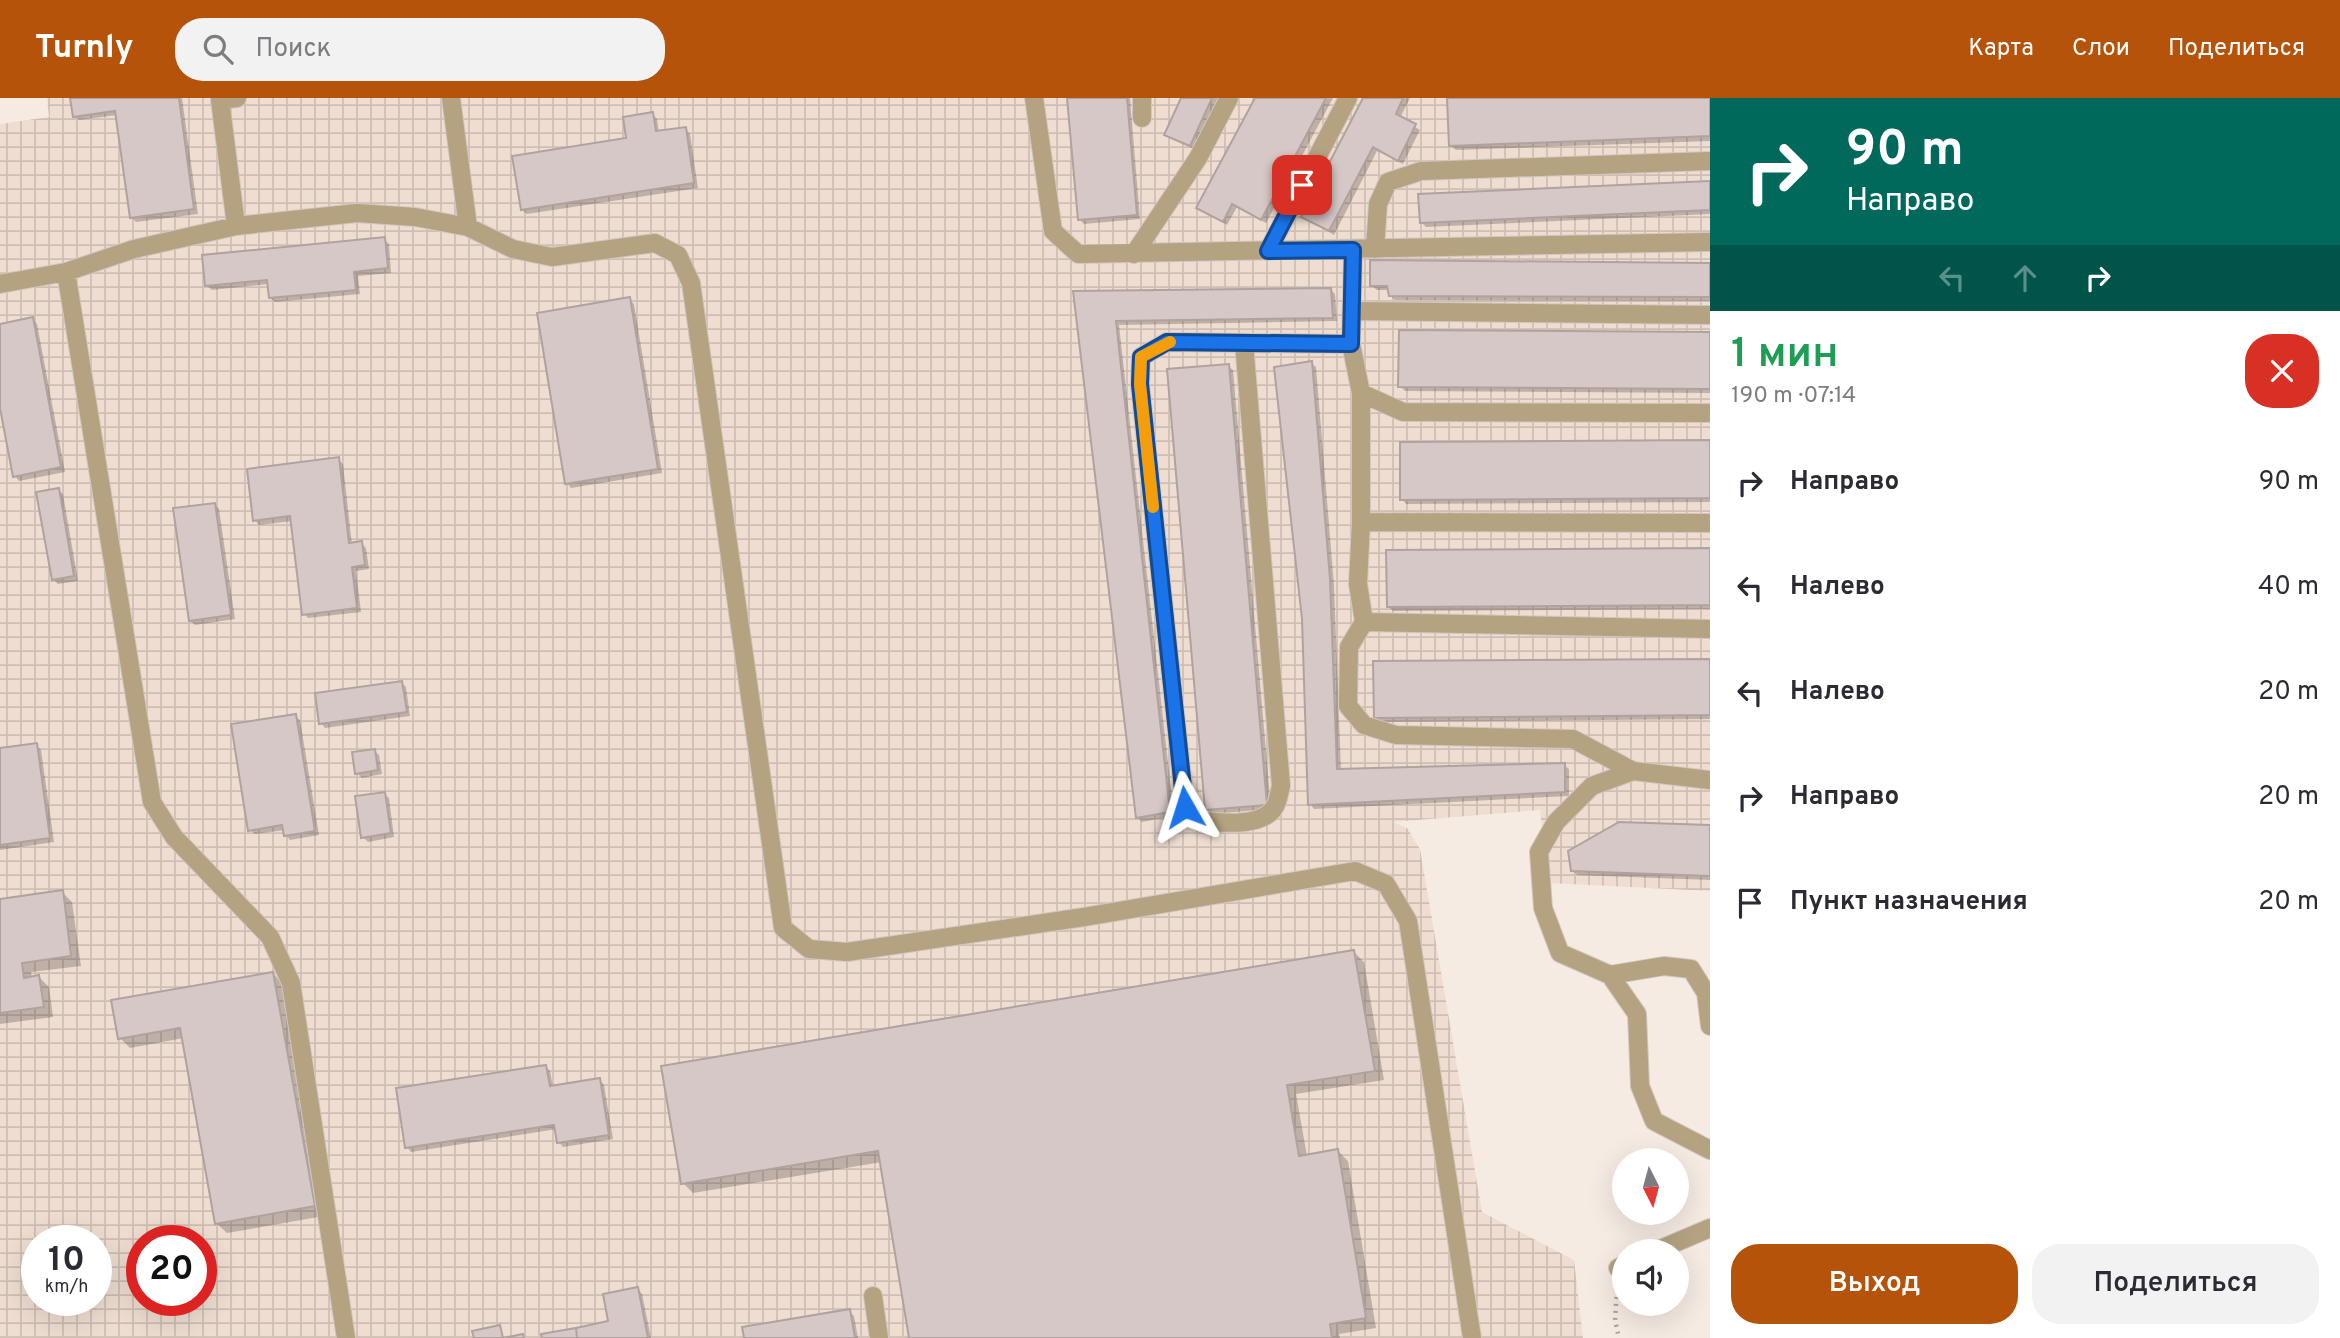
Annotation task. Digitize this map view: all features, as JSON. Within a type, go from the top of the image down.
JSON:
[{"type":"lane","points":[[236,226],[220,100],[237,98]]},
{"type":"lane","points":[[451,98],[468,227]]},
{"type":"lane","points":[[1034,98],[1053,231],[1078,254],[1710,242]]},
{"type":"lane","points":[[1142,98],[1142,118]]},
{"type":"lane","points":[[1134,254],[1198,158],[1229,98]]},
{"type":"lane","points":[[1268,251],[1348,98]]},
{"type":"lane","points":[[1375,249],[1378,204],[1388,182],[1421,171],[1710,161]]},
{"type":"lane","points":[[0,284],[66,272],[134,249],[236,226],[357,213],[415,217],[468,227],[513,249],[552,257],[655,243],[678,255],[691,283],[783,928],[809,949],[847,952],[1084,917],[1355,872],[1386,884],[1408,921],[1472,1338]]},
{"type":"lane","points":[[1353,250],[1351,344],[1361,393],[1358,584],[1364,622],[1349,647],[1348,706],[1364,725],[1396,735],[1573,739],[1633,771],[1710,780]]},
{"type":"lane","points":[[66,272],[152,802],[174,837],[270,937],[291,983],[346,1338]]},
{"type":"lane","points":[[1352,311],[1710,314]]},
{"type":"lane","points":[[1244,343],[1281,786],[1274,809],[1256,820],[1223,823],[1197,820],[1185,807],[1140,384],[1141,357],[1167,342],[1351,344]]},
{"type":"lane","points":[[1361,393],[1404,412],[1710,413]]},
{"type":"lane","points":[[1361,522],[1710,523]]},
{"type":"lane","points":[[1364,622],[1710,629]]},
{"type":"lane","points":[[1633,771],[1592,786],[1556,822],[1539,852],[1543,908],[1560,953],[1610,975],[1637,1014],[1640,1086],[1654,1121],[1710,1150]]},
{"type":"lane","points":[[1610,975],[1664,966],[1691,969],[1706,993],[1710,1026]]},
{"type":"lane","points":[[1684,1239],[1710,1228]]},
{"type":"lane","points":[[873,1296],[879,1338]]},
{"type":"path","points":[[1615,1316],[1619,1338]]},
{"type":"shaded area","points":[[47,98],[1710,98],[1710,891],[1548,883],[1540,810],[1393,822],[1407,828],[1420,849],[1482,1212],[1574,1260],[1583,1338],[0,1338],[0,124],[49,117]]},
{"type":"building","points":[[70,98],[179,98],[194,209],[130,218],[115,111],[73,117]]},
{"type":"building","points":[[1067,98],[1127,98],[1137,215],[1078,220]]},
{"type":"building","points":[[1181,98],[1212,98],[1190,146],[1164,135]]},
{"type":"building","points":[[1255,98],[1326,98],[1261,220],[1232,204],[1223,222],[1196,208]]},
{"type":"building","points":[[1363,98],[1403,98],[1396,114],[1416,124],[1398,161],[1373,147],[1329,231],[1301,217]]},
{"type":"building","points":[[1447,98],[1710,98],[1710,136],[1449,146]]},
{"type":"building","points":[[653,112],[656,131],[686,127],[694,183],[521,210],[512,156],[626,138],[623,117]]},
{"type":"building","points":[[1710,181],[1710,210],[1420,223],[1418,194]]},
{"type":"building","points":[[385,237],[388,268],[354,272],[356,290],[269,298],[267,280],[205,286],[202,255]]},
{"type":"building","points":[[1370,260],[1710,263],[1710,297],[1389,296],[1387,286],[1370,286]]},
{"type":"building","points":[[1331,288],[1333,318],[1116,321],[1170,812],[1136,818],[1073,291]]},
{"type":"building","points":[[630,297],[658,469],[565,484],[537,313]]},
{"type":"building","points":[[33,317],[61,467],[13,477],[0,408],[0,324]]},
{"type":"building","points":[[1399,330],[1710,332],[1710,389],[1398,387]]},
{"type":"building","points":[[1312,361],[1330,579],[1337,769],[1565,763],[1565,792],[1308,805],[1302,619],[1274,367]]},
{"type":"building","points":[[1229,364],[1267,805],[1205,810],[1167,369]]},
{"type":"building","points":[[1710,440],[1710,498],[1400,500],[1400,442]]},
{"type":"building","points":[[339,457],[349,543],[362,541],[365,565],[352,567],[357,608],[302,615],[290,516],[253,521],[247,469]]},
{"type":"building","points":[[59,488],[74,576],[52,580],[36,492]]},
{"type":"building","points":[[215,503],[231,615],[189,621],[173,508]]},
{"type":"building","points":[[1710,548],[1710,605],[1387,607],[1386,550]]},
{"type":"building","points":[[1710,659],[1710,715],[1374,718],[1373,661]]},
{"type":"building","points":[[402,681],[407,712],[319,724],[315,693]]},
{"type":"building","points":[[296,714],[315,831],[284,836],[282,825],[248,831],[231,724]]},
{"type":"building","points":[[37,743],[50,838],[0,845],[0,748]]},
{"type":"building","points":[[375,749],[378,770],[355,774],[352,752]]},
{"type":"building","points":[[385,792],[391,833],[361,838],[355,796]]},
{"type":"building","points":[[1619,822],[1710,825],[1710,876],[1571,871],[1568,851]]},
{"type":"building","points":[[63,890],[71,956],[22,963],[24,978],[39,975],[44,1007],[0,1013],[0,899]]},
{"type":"building","points":[[1354,950],[1375,1071],[1287,1085],[1299,1156],[1338,1149],[1366,1318],[1330,1324],[1332,1338],[909,1338],[878,1151],[681,1184],[661,1066]]},
{"type":"building","points":[[273,972],[315,1206],[215,1224],[180,1028],[118,1039],[111,1000]]},
{"type":"building","points":[[546,1065],[550,1086],[600,1078],[609,1135],[557,1143],[554,1125],[405,1148],[396,1088]]},
{"type":"building","points":[[638,1287],[648,1338],[577,1338],[576,1328],[608,1321],[603,1294]]},
{"type":"building","points":[[850,1309],[855,1338],[744,1338],[742,1327]]},
{"type":"building","points":[[500,1325],[503,1338],[474,1338],[472,1331]]},
{"type":"building","points":[[576,1328],[577,1338],[542,1338],[541,1334]]},
{"type":"building","points":[[523,1334],[524,1338],[503,1338]]},
{"type":"slow traffic","points":[[1153,507],[1140,384],[1141,357],[1170,342]]},
{"type":"route","points":[[1185,807],[1140,384],[1141,357],[1167,342],[1351,344],[1353,250],[1268,251],[1302,185]]}]
